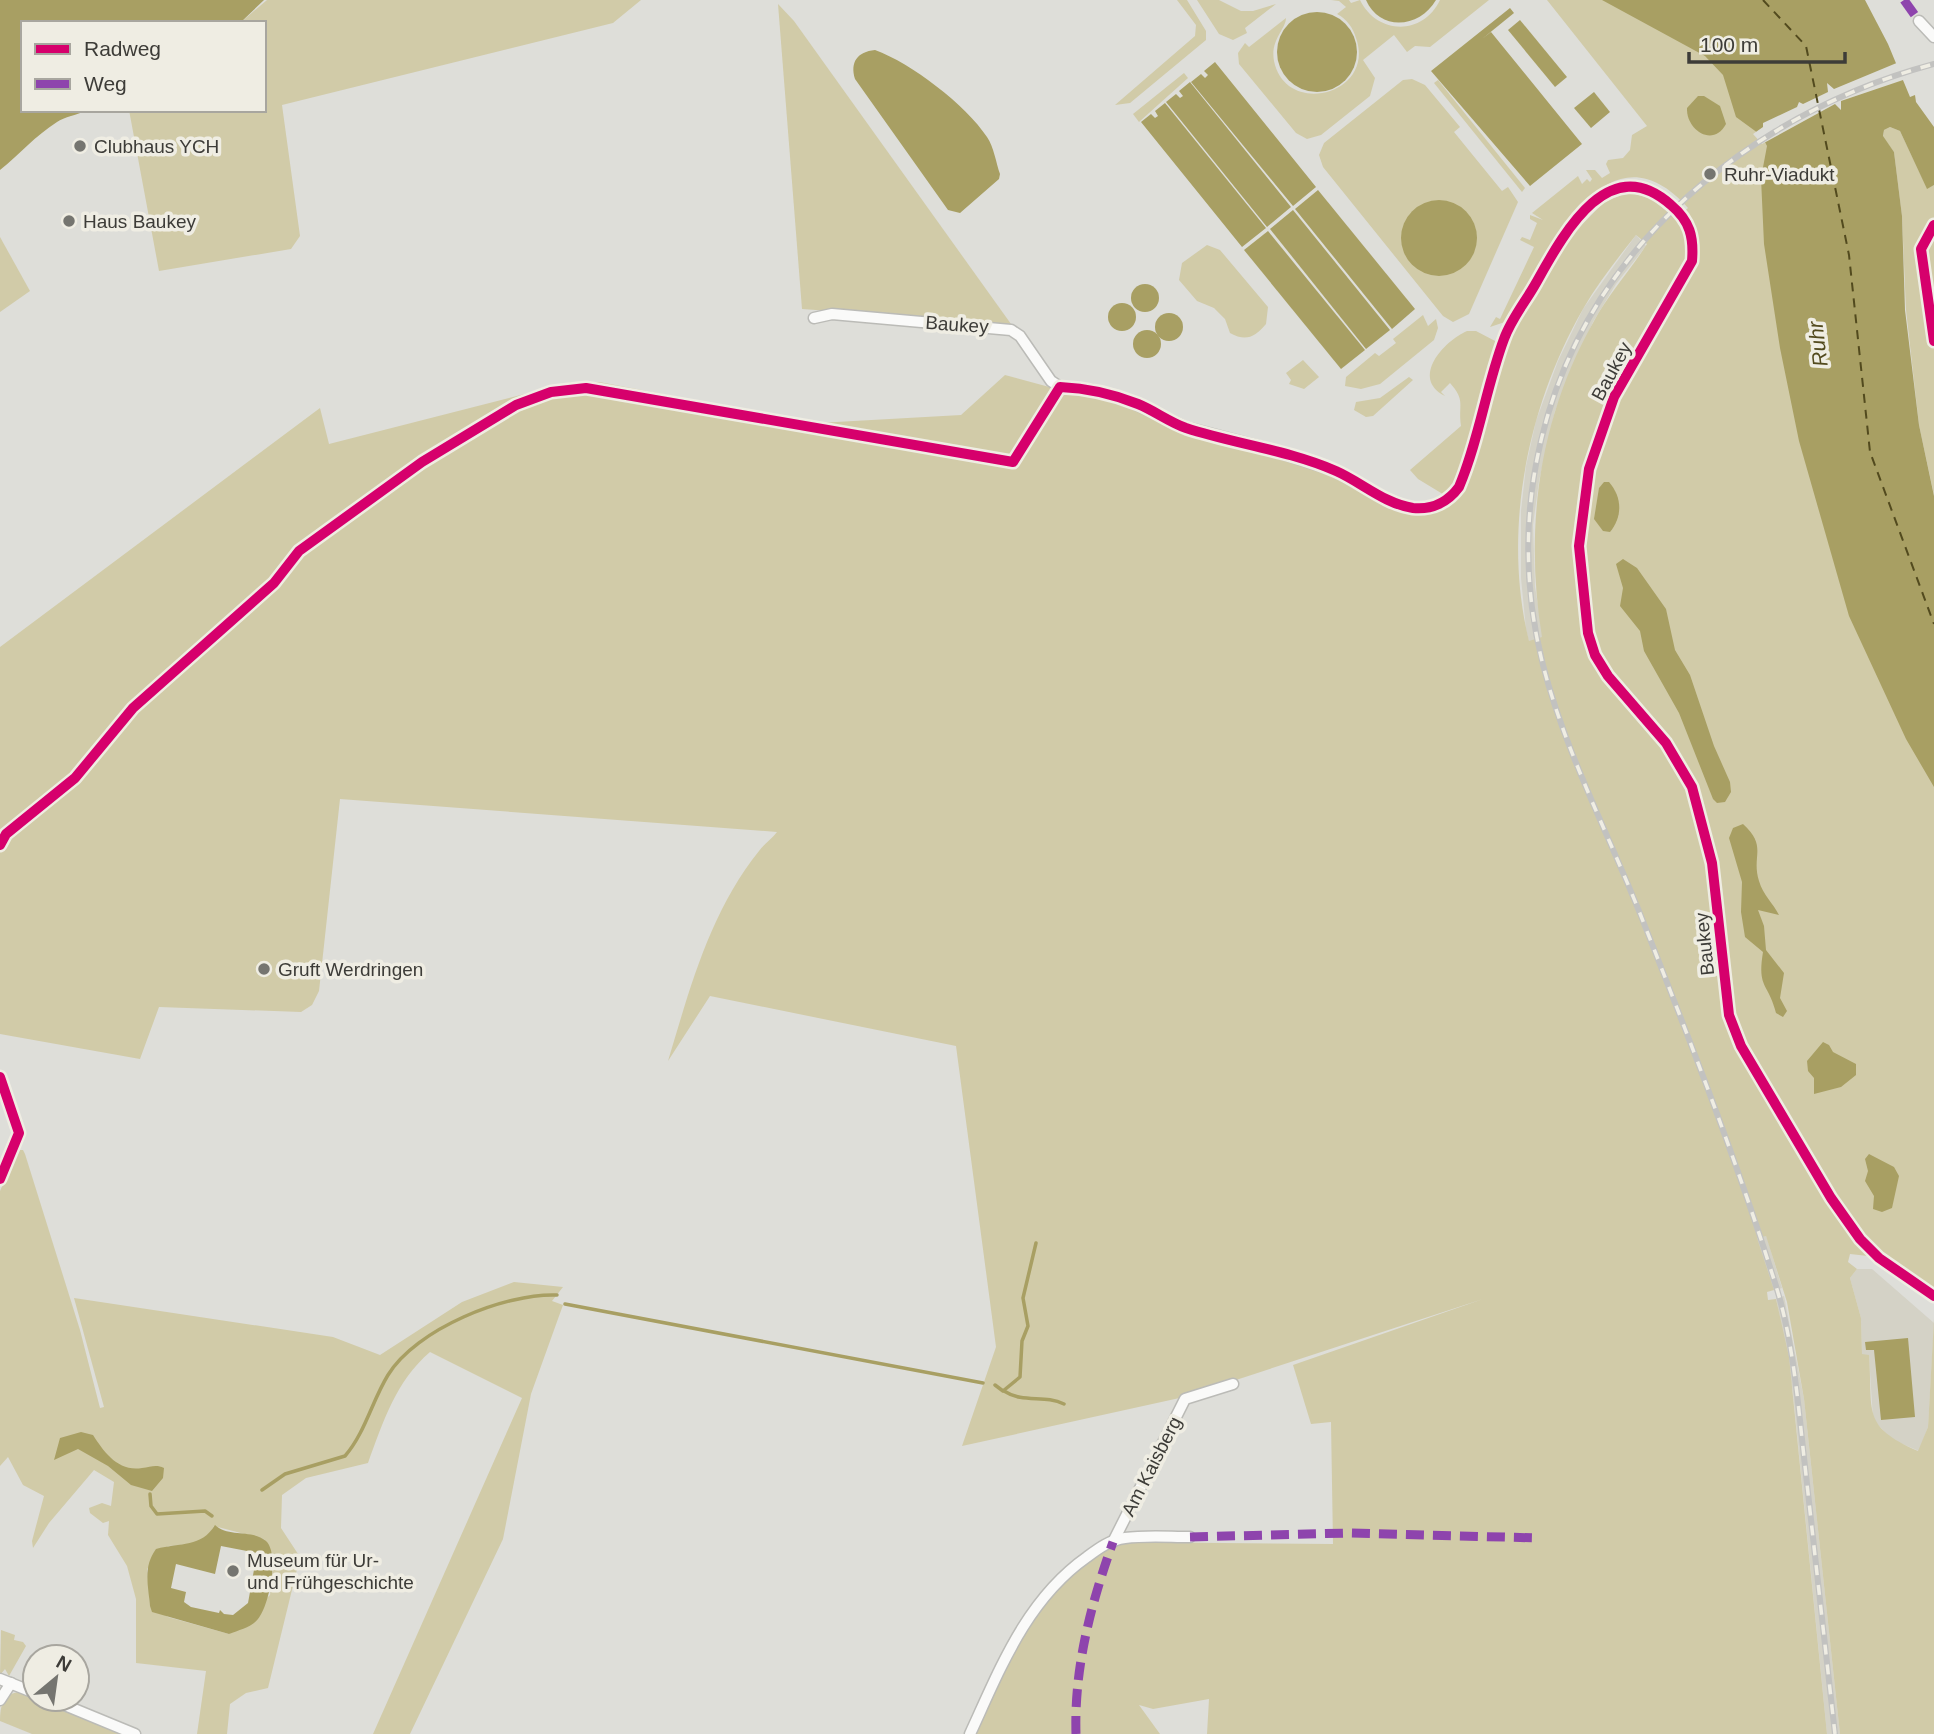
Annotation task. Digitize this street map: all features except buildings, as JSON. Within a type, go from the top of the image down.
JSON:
[{"type":"street","points":[[1919,21],[1934,37]]},
{"type":"street","name":"Baukey","points":[[814,318],[832,314],[1011,330],[1020,336],[1051,381],[1060,387],[1092,390],[1131,402],[1185,427],[1262,447],[1333,470],[1398,505],[1433,507],[1451,498],[1459,487],[1504,337],[1570,228],[1592,202],[1609,190],[1629,185],[1647,188],[1663,197],[1682,215],[1690,228],[1692,261],[1614,397],[1589,469],[1579,545],[1588,632],[1595,655],[1608,676],[1666,743],[1692,788],[1712,863],[1729,1015],[1741,1046],[1852,1229],[1879,1258],[1934,1296]]},
{"type":"street","points":[[0,1077],[19,1133],[0,1179]]},
{"type":"street","name":"Am Kaisberg","points":[[1112,1542],[1185,1399],[1233,1384]]},
{"type":"street","points":[[970,1734],[1005,1658],[1040,1602],[1072,1567],[1112,1542],[1125,1538],[1190,1537]]},
{"type":"street","points":[[0,1679],[21,1687]]},
{"type":"street","points":[[0,1700],[11,1683]]},
{"type":"street","points":[[84,1713],[135,1734]]},
{"type":"shaded area","points":[[267,0],[641,0],[613,23],[282,105],[300,236],[291,249],[159,271],[129,112],[266,112],[266,21],[242,21]]},
{"type":"shaded area","points":[[1177,0],[1187,0],[1206,31],[1206,40],[1130,103],[1115,105],[1195,36],[1196,25]]},
{"type":"shaded area","points":[[1197,0],[1219,0],[1241,11],[1253,11],[1276,4],[1245,28],[1247,33],[1233,40],[1219,34]]},
{"type":"shaded area","points":[[1331,0],[1349,0],[1351,3],[1360,0],[1377,20],[1400,27],[1423,20],[1440,0],[1489,0],[1430,47],[1415,46],[1407,52],[1394,35],[1363,60],[1375,78],[1370,96],[1321,135],[1307,139],[1296,133],[1239,64],[1238,53],[1245,43],[1249,47],[1286,18],[1273,54],[1282,79],[1295,89],[1310,94],[1327,92],[1342,85],[1353,73],[1359,57],[1353,31],[1347,21],[1337,14],[1346,7],[1339,1]]},
{"type":"shaded area","points":[[1547,0],[1691,0],[1763,76],[1934,773],[1934,1290],[1897,1277],[1868,1256],[1850,1254],[1848,1262],[1857,1269],[1850,1278],[1861,1318],[1862,1354],[1869,1355],[1874,1415],[1887,1433],[1918,1451],[1928,1427],[1934,1319],[1934,1734],[1840,1734],[1804,1399],[1787,1302],[1766,1236],[1757,1238],[1774,1290],[1767,1292],[1768,1300],[1776,1299],[1789,1357],[1827,1734],[1207,1734],[1209,1699],[1153,1709],[1139,1705],[1160,1734],[971,1734],[1021,1630],[1073,1568],[1123,1542],[1333,1544],[1331,1422],[1311,1424],[1293,1365],[1483,1299],[1184,1397],[962,1446],[996,1347],[956,1046],[710,996],[668,1061],[714,925],[742,875],[761,848],[777,832],[340,799],[319,991],[312,1005],[301,1012],[159,1007],[140,1059],[0,1034],[0,647],[320,408],[329,444],[572,382],[599,382],[818,423],[961,415],[1005,375],[1064,391],[1077,390],[1149,412],[1169,428],[1262,449],[1332,472],[1416,510],[1453,499],[1509,337],[1569,238],[1604,202],[1629,192],[1652,199],[1676,219],[1688,208],[1657,183],[1629,178],[1603,187],[1580,208],[1558,235],[1505,322],[1490,327],[1496,317],[1500,319],[1534,247],[1520,240],[1522,237],[1530,240],[1537,223],[1530,219],[1530,215],[1543,220],[1532,213],[1578,176],[1582,184],[1587,179],[1590,182],[1592,179],[1586,170],[1595,170],[1602,178],[1610,173],[1606,164],[1608,160],[1623,158],[1630,150],[1632,135],[1647,126]],"holes":[[[1636,235],[1647,244],[1594,321],[1560,396],[1541,474],[1536,515],[1537,596],[1542,637],[1529,641],[1521,599],[1519,513],[1534,428],[1563,347],[1589,299]]]},
{"type":"shaded area","points":[[778,4],[794,21],[1011,324],[802,309]]},
{"type":"shaded area","points":[[1184,73],[1188,78],[1139,122],[1133,114]]},
{"type":"shaded area","points":[[1412,79],[1425,85],[1460,127],[1454,132],[1502,191],[1508,187],[1518,202],[1469,314],[1453,322],[1443,316],[1323,167],[1319,155],[1324,143],[1403,80]]},
{"type":"shaded area","points":[[1438,80],[1525,188],[1522,192],[1434,83]]},
{"type":"shaded area","points":[[1890,127],[1900,131],[1927,188],[1934,185],[1934,495],[1919,425],[1906,310],[1902,216],[1894,152],[1883,137],[1884,130]]},
{"type":"shaded area","points":[[1636,235],[1646,246],[1616,284],[1593,322],[1555,411],[1539,481],[1533,525],[1535,587],[1548,664],[1768,1241],[1782,1288],[1774,1291],[1534,663],[1526,629],[1521,578],[1521,511],[1526,466],[1536,421],[1558,361],[1583,309]]},
{"type":"shaded area","points":[[0,237],[30,291],[0,312]]},
{"type":"shaded area","points":[[1207,245],[1220,250],[1268,307],[1266,324],[1250,337],[1230,333],[1225,319],[1214,308],[1197,301],[1179,280],[1182,263]]},
{"type":"shaded area","points":[[1423,315],[1428,326],[1436,319],[1438,328],[1434,340],[1380,384],[1361,389],[1345,386],[1346,377],[1375,353],[1379,356],[1396,343],[1393,339]]},
{"type":"shaded area","points":[[1467,331],[1476,331],[1497,342],[1499,351],[1476,417],[1461,474],[1446,496],[1418,479],[1410,470],[1461,426],[1458,394],[1450,383],[1441,392],[1445,396],[1435,388],[1430,380],[1434,360],[1449,343]]},
{"type":"shaded area","points":[[1303,360],[1319,377],[1304,389],[1289,384],[1291,380],[1286,373]]},
{"type":"shaded area","points":[[1409,377],[1413,380],[1373,416],[1366,417],[1354,410],[1356,402],[1380,398]]},
{"type":"shaded area","points":[[18,1150],[23,1150],[80,1330],[100,1408],[104,1407],[74,1298],[333,1337],[380,1355],[462,1302],[514,1282],[563,1287],[552,1301],[563,1305],[531,1394],[503,1539],[410,1734],[373,1734],[522,1398],[430,1352],[418,1363],[399,1389],[368,1463],[306,1478],[282,1495],[281,1528],[300,1557],[268,1688],[246,1693],[230,1704],[227,1734],[197,1734],[206,1671],[136,1663],[136,1599],[127,1566],[108,1535],[109,1521],[103,1523],[90,1513],[89,1508],[102,1503],[111,1506],[114,1482],[94,1470],[49,1523],[33,1548],[32,1541],[44,1496],[23,1485],[8,1457],[0,1466],[0,1191]],"holes":[[[214,1526],[264,1539],[274,1558],[270,1595],[229,1634],[168,1617],[150,1606],[147,1569],[168,1546],[201,1541],[211,1533]]]},
{"type":"shaded area","points":[[1857,1269],[1872,1269],[1934,1323],[1928,1427],[1919,1451],[1891,1439],[1873,1419],[1869,1356],[1862,1355],[1861,1318],[1850,1278]]},
{"type":"shaded area","points":[[1784,1296],[1804,1399],[1840,1734],[1827,1734],[1793,1393],[1776,1298]]},
{"type":"shaded area","points":[[1,1630],[15,1635],[14,1640],[24,1643],[21,1643],[21,1655],[9,1676],[5,1669],[0,1675]]},
{"type":"shaded area","points":[[21,1692],[21,1713],[71,1713],[122,1734],[32,1734],[0,1721],[4,1701],[14,1693]]},
{"type":"water","points":[[0,0],[264,0],[242,21],[21,21],[21,112],[82,112],[57,122],[0,170]]},
{"type":"water","points":[[1366,0],[1436,0],[1420,16],[1411,21],[1400,22],[1381,17],[1372,10]]},
{"type":"water","name":"Ruhr","points":[[1602,0],[1865,0],[1888,44],[1910,97],[1915,95],[1916,102],[1934,127],[1934,185],[1927,189],[1900,131],[1890,127],[1884,130],[1883,136],[1894,152],[1902,216],[1905,310],[1919,425],[1934,496],[1934,787],[1906,739],[1849,616],[1799,441],[1780,348],[1764,244],[1761,178],[1767,146],[1762,136],[1736,117],[1723,75],[1705,56]]},
{"type":"water","points":[[1510,8],[1514,13],[1482,39],[1491,32],[1582,144],[1530,186],[1431,71]]},
{"type":"water","points":[[1309,12],[1325,12],[1346,23],[1357,44],[1357,60],[1346,81],[1325,92],[1309,92],[1295,86],[1283,74],[1277,60],[1277,44],[1283,30],[1295,18]]},
{"type":"water","points":[[1520,20],[1567,77],[1555,87],[1508,30]]},
{"type":"water","points":[[875,50],[937,86],[966,112],[989,141],[1000,174],[999,179],[960,213],[948,210],[855,79],[853,68],[856,59]]},
{"type":"water","points":[[1215,62],[1316,187],[1293,206],[1191,82],[1201,74],[1205,78],[1208,75],[1204,71]]},
{"type":"water","points":[[1190,82],[1291,207],[1267,227],[1166,102],[1176,94],[1180,98],[1183,96],[1179,91]]},
{"type":"water","points":[[1594,92],[1610,112],[1591,128],[1574,108]]},
{"type":"water","points":[[1698,96],[1704,96],[1720,106],[1726,124],[1714,135],[1695,129],[1688,116],[1687,108]]},
{"type":"water","points":[[1165,103],[1266,228],[1242,247],[1141,122],[1151,114],[1155,118],[1158,116],[1155,111]]},
{"type":"water","points":[[1318,190],[1415,309],[1392,329],[1295,209]]},
{"type":"water","points":[[1447,200],[1460,206],[1471,217],[1477,230],[1475,253],[1460,270],[1447,276],[1431,276],[1418,270],[1403,253],[1401,230],[1407,217],[1424,202]]},
{"type":"water","points":[[1293,210],[1390,330],[1366,349],[1270,229]]},
{"type":"water","points":[[1268,231],[1365,350],[1341,369],[1244,250]]},
{"type":"water","points":[[1145,284],[1155,288],[1159,298],[1155,308],[1145,312],[1135,308],[1131,298],[1135,288]]},
{"type":"water","points":[[1122,303],[1132,307],[1136,317],[1132,327],[1122,331],[1112,327],[1108,317],[1112,307]]},
{"type":"water","points":[[1169,313],[1179,317],[1183,327],[1179,337],[1169,341],[1159,337],[1155,327],[1159,317]]},
{"type":"water","points":[[1147,330],[1157,334],[1161,344],[1157,354],[1147,358],[1137,354],[1133,344],[1137,334]]},
{"type":"water","points":[[1604,482],[1609,482],[1613,488],[1619,507],[1617,520],[1610,532],[1603,531],[1594,519],[1599,488]]},
{"type":"water","points":[[1623,559],[1637,568],[1666,609],[1675,650],[1690,675],[1714,746],[1730,782],[1731,792],[1725,802],[1717,803],[1713,799],[1679,713],[1644,651],[1640,631],[1620,606],[1623,588],[1616,564]]},
{"type":"water","points":[[1743,824],[1751,832],[1757,845],[1757,872],[1761,886],[1779,915],[1758,910],[1764,926],[1766,950],[1784,973],[1780,998],[1787,1011],[1783,1017],[1776,1013],[1762,979],[1763,952],[1745,937],[1741,912],[1742,882],[1729,838],[1733,828]]},
{"type":"water","points":[[1823,1042],[1829,1045],[1833,1052],[1856,1064],[1856,1075],[1841,1087],[1814,1094],[1814,1078],[1808,1071],[1807,1061]]},
{"type":"water","points":[[1869,1154],[1894,1167],[1899,1176],[1892,1208],[1882,1212],[1873,1209],[1874,1196],[1865,1181],[1868,1171],[1865,1159]]},
{"type":"water","points":[[1908,1338],[1915,1417],[1881,1420],[1874,1350],[1866,1350],[1865,1342]]},
{"type":"water","points":[[81,1432],[93,1435],[107,1454],[119,1464],[133,1468],[161,1467],[164,1468],[163,1478],[152,1491],[131,1485],[108,1466],[78,1449],[54,1460],[60,1438]]},
{"type":"water","points":[[215,1525],[227,1531],[260,1537],[266,1541],[272,1557],[269,1592],[262,1612],[252,1624],[229,1634],[152,1612],[150,1606],[148,1569],[156,1549],[197,1541]],"holes":[[[221,1546],[257,1553],[248,1603],[233,1615],[224,1614],[220,1610],[219,1613],[191,1607],[184,1602],[186,1592],[171,1588],[176,1564],[215,1574]]]},
{"type":"pier","points":[[1899,62],[1906,79],[1841,101],[1841,110],[1835,104],[1762,144],[1753,134],[1763,127],[1763,123],[1797,107],[1799,102],[1803,104],[1828,92],[1827,83],[1834,89]]},
{"type":"waterway","points":[[995,1385],[1003,1391],[1020,1377],[1022,1341],[1028,1326],[1023,1298],[1036,1243]]},
{"type":"waterway","points":[[262,1490],[285,1474],[345,1456],[358,1437],[388,1375],[401,1358],[440,1329],[488,1307],[513,1300],[557,1295]]},
{"type":"waterway","points":[[565,1304],[983,1383]]},
{"type":"waterway","points":[[1004,1391],[1019,1397],[1064,1404]]},
{"type":"waterway","points":[[150,1494],[151,1506],[157,1514],[205,1511],[212,1516]]},
{"type":"ferry route","points":[[1763,0],[1806,46],[1849,255],[1870,452],[1934,624]]},
{"type":"railway","points":[[1835,1734],[1797,1398],[1782,1308],[1745,1193],[1695,1054],[1552,697],[1532,609],[1528,552],[1531,496],[1541,441],[1557,388],[1579,336],[1608,287],[1643,242],[1705,182],[1739,155],[1775,132],[1852,92],[1934,64]]},
{"type":"marked path","points":[[1904,0],[1919,21]]},
{"type":"marked path","points":[[1190,1537],[1349,1533],[1539,1538]]},
{"type":"marked path","points":[[1076,1734],[1081,1660],[1098,1589],[1113,1542]]},
{"type":"cycle path","points":[[0,845],[6,834],[75,778],[133,708],[274,583],[299,551],[422,462],[516,405],[551,392],[586,388],[1013,462],[1060,387],[1080,389],[1129,400],[1186,428],[1318,464],[1393,502],[1413,508],[1427,508],[1445,501],[1459,487],[1507,332],[1574,222],[1590,205],[1608,192],[1627,187],[1648,190],[1671,205],[1687,223],[1692,244],[1692,261],[1614,397],[1589,469],[1579,546],[1588,633],[1595,655],[1608,676],[1666,743],[1692,787],[1712,863],[1729,1015],[1741,1046],[1831,1198],[1860,1239],[1879,1258],[1934,1296]]},
{"type":"cycle path","points":[[1934,225],[1921,249],[1934,341]]},
{"type":"cycle path","points":[[0,1077],[19,1133],[0,1179]]},
{"type":"place","name":"Clubhaus YCH","points":[[80,146]]},
{"type":"place","name":"Ruhr-Viadukt","points":[[1710,174]]},
{"type":"place","name":"Haus Baukey","points":[[69,221]]},
{"type":"place","name":"Gruft Werdringen","points":[[264,969]]},
{"type":"place","name":"Museum für Ur- und Frühgeschichte","points":[[233,1571]]}]
